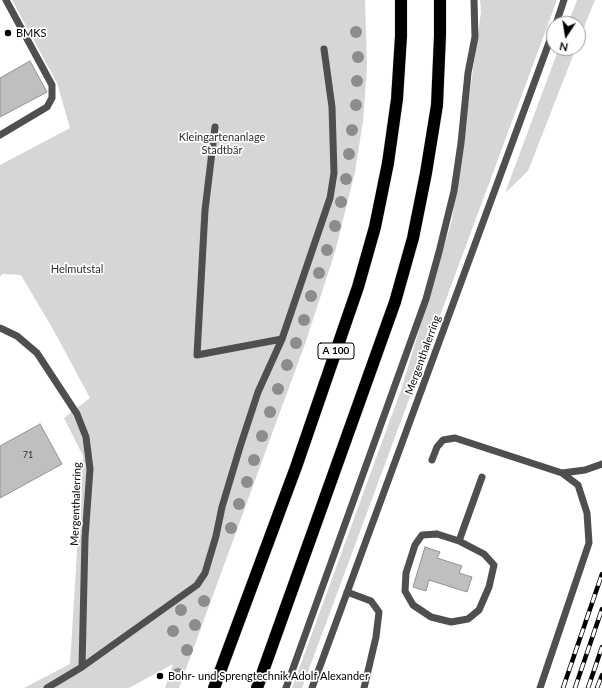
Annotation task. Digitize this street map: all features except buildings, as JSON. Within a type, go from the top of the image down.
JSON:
[{"type":"highway","name":"A 100","points":[[214,688],[296,467],[358,287],[375,227],[388,163],[397,99],[401,36],[401,0]]},
{"type":"highway","points":[[256,688],[395,302],[413,238],[426,173],[436,105],[440,35],[440,0]]},
{"type":"lane","points":[[0,134],[47,107],[52,98],[52,86],[6,0]]},
{"type":"lane","points":[[286,688],[426,299],[439,252],[454,191],[461,143],[468,73],[475,37],[474,0]]},
{"type":"lane","points":[[559,16],[564,0]]},
{"type":"lane","points":[[47,688],[82,667],[197,585],[205,573],[210,560],[233,469],[256,398],[282,339],[330,198],[334,173],[332,107],[324,49]]},
{"type":"lane","name":"Mergenthalerring","points":[[312,688],[546,51]]},
{"type":"lane","points":[[215,127],[205,210],[197,355],[282,339]]},
{"type":"lane","name":"Mergenthalerring","points":[[0,328],[17,336],[37,353],[77,414],[86,437],[90,469],[85,538],[82,667]]},
{"type":"lane","points":[[432,460],[437,447],[443,440],[455,438],[562,473],[578,485],[587,513],[589,543],[540,688]]},
{"type":"lane","points":[[562,473],[585,470],[602,464]]},
{"type":"lane","points":[[459,541],[482,477]]},
{"type":"lane","points":[[436,534],[459,541],[484,554],[494,565],[490,587],[479,610],[468,619],[451,622],[431,617],[413,605],[406,591],[406,573],[415,545],[422,535],[436,534]]},
{"type":"lane","points":[[348,592],[371,602],[379,612],[376,637],[364,688]]},
{"type":"green space","name":"Kleingartenanlage Stadtbär","points":[[12,0],[365,0],[367,67],[363,121],[355,172],[335,252],[306,341],[179,688],[165,688],[173,664],[129,688],[24,688],[70,664],[83,456],[64,418],[90,398],[54,331],[21,275],[2,274],[0,277],[0,165],[70,128],[57,83]]},
{"type":"green space","points":[[480,0],[557,0],[551,16],[546,16],[546,30],[302,688],[292,688],[401,390],[452,220],[481,12]]},
{"type":"green space","points":[[577,0],[595,0],[586,22],[586,16],[571,16]]},
{"type":"green space","points":[[556,56],[573,56],[528,171],[505,193]]},
{"type":"railway","points":[[563,688],[602,574]]},
{"type":"railway","points":[[575,688],[602,609]]},
{"type":"railway","points":[[588,688],[602,647]]},
{"type":"railway","points":[[597,688],[602,675]]},
{"type":"place","name":"BMKS","points":[[8,33]]},
{"type":"place","name":"Bohr- und Sprengtechnik Adolf Alexander","points":[[160,676]]},
{"type":"park label","name":"Helmutstal","points":[[77,269]]}]
